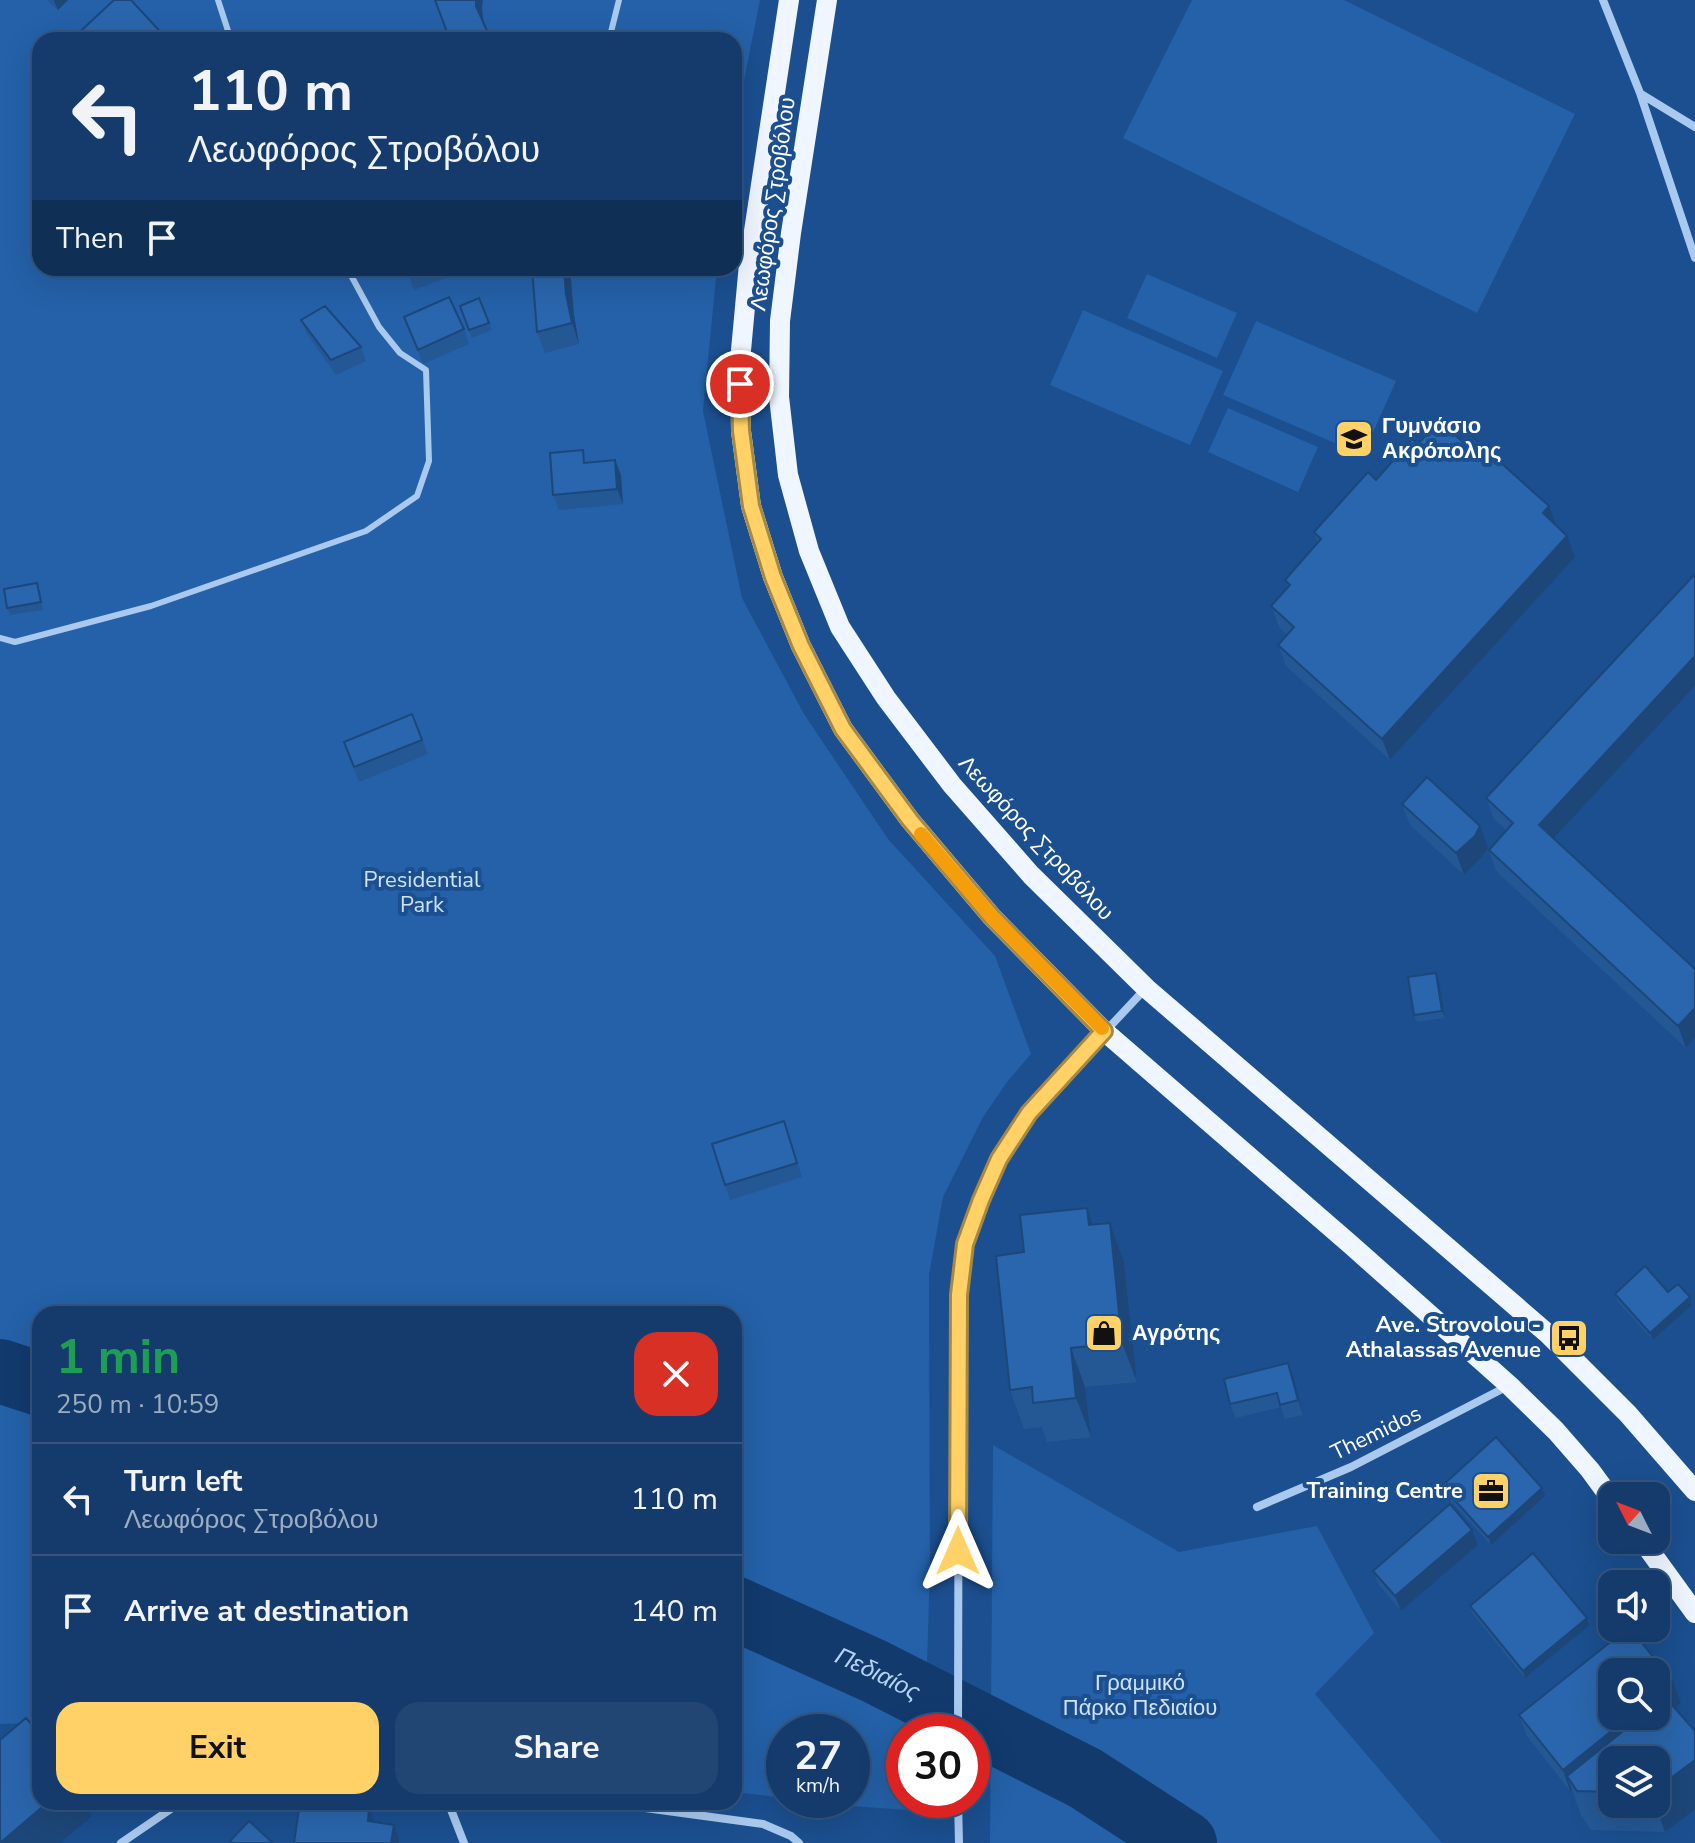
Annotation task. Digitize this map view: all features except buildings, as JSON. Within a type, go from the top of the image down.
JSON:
[{"type":"main road","name":"Λεωφόρος Στροβόλου","points":[[789,0],[749,264],[740,361],[741,431],[751,506],[773,577],[801,646],[843,729],[910,820],[992,917],[1104,1031],[1510,1386],[1565,1441],[1599,1482]]},
{"type":"main road","name":"Λεωφόρος Στροβόλου","points":[[827,0],[780,321],[779,397],[788,475],[809,551],[840,627],[886,698],[952,785],[1031,875],[1146,988],[1548,1334],[1628,1414],[1695,1491]]},
{"type":"main road","points":[[1652,1554],[1695,1613]]},
{"type":"street","points":[[1603,0],[1640,93],[1695,258]]},
{"type":"street","points":[[1640,93],[1695,127]]},
{"type":"street","points":[[958,1714],[959,1295],[965,1244],[999,1159],[1029,1113],[1146,988]]},
{"type":"street","name":"Themidos","points":[[1257,1507],[1351,1467],[1510,1386]]},
{"type":"street","points":[[121,1843],[169,1810]]},
{"type":"street","points":[[451,1810],[464,1843]]},
{"type":"street","points":[[660,1810],[763,1824],[791,1836],[799,1843]]},
{"type":"street","points":[[958,1818],[959,1843]]},
{"type":"lane","points":[[218,0],[228,32]]},
{"type":"lane","points":[[611,32],[619,0]]},
{"type":"lane","points":[[0,638],[15,642],[151,606],[366,531],[417,496],[429,461],[426,370],[400,353],[379,327],[351,276]]},
{"type":"green space","name":"Presidential Park","points":[[0,0],[760,0],[742,91],[742,32],[32,32],[32,276],[716,276],[703,411],[742,598],[804,714],[888,839],[995,956],[1031,1054],[983,1117],[943,1197],[929,1275],[930,1564],[926,1714],[886,1714],[886,1808],[870,1807],[870,1714],[766,1714],[766,1796],[742,1793],[742,1306],[32,1306],[32,1723],[0,1724]]},
{"type":"green space","points":[[1192,0],[1344,0],[1575,114],[1477,313],[1123,138]]},
{"type":"green space","points":[[1147,274],[1237,313],[1217,358],[1127,318]]},
{"type":"green space","points":[[1083,310],[1223,371],[1190,445],[1050,385]]},
{"type":"green space","points":[[1256,321],[1396,381],[1363,455],[1223,395]]},
{"type":"green space","points":[[1228,408],[1318,447],[1298,492],[1208,452]]},
{"type":"green space","name":"Γραμμικό Πάρκο Πεδιαίου","points":[[993,1445],[1179,1552],[1317,1526],[1374,1633],[1315,1694],[1442,1843],[990,1843]]},
{"type":"waterway","name":"Πεδιαίος","points":[[0,1371],[32,1381]]},
{"type":"waterway","name":"Πεδιαίος","points":[[742,1612],[874,1671],[1085,1778],[1185,1843]]},
{"type":"slow traffic","points":[[921,834],[992,917],[1102,1028]]},
{"type":"place","name":"Γυμνάσιο Ακρόπολης","points":[[1354,439]]},
{"type":"place","name":"Αγρότης","points":[[1104,1333]]},
{"type":"place","name":"Ave. Strovolou - Athalassas Avenue","points":[[1569,1338]]},
{"type":"place","name":"Training Centre","points":[[1491,1491]]},
{"type":"route","points":[[740,384],[741,431],[751,506],[773,577],[801,646],[843,729],[910,820],[992,917],[1104,1031],[1029,1113],[999,1159],[965,1244],[959,1295],[958,1551]]}]
